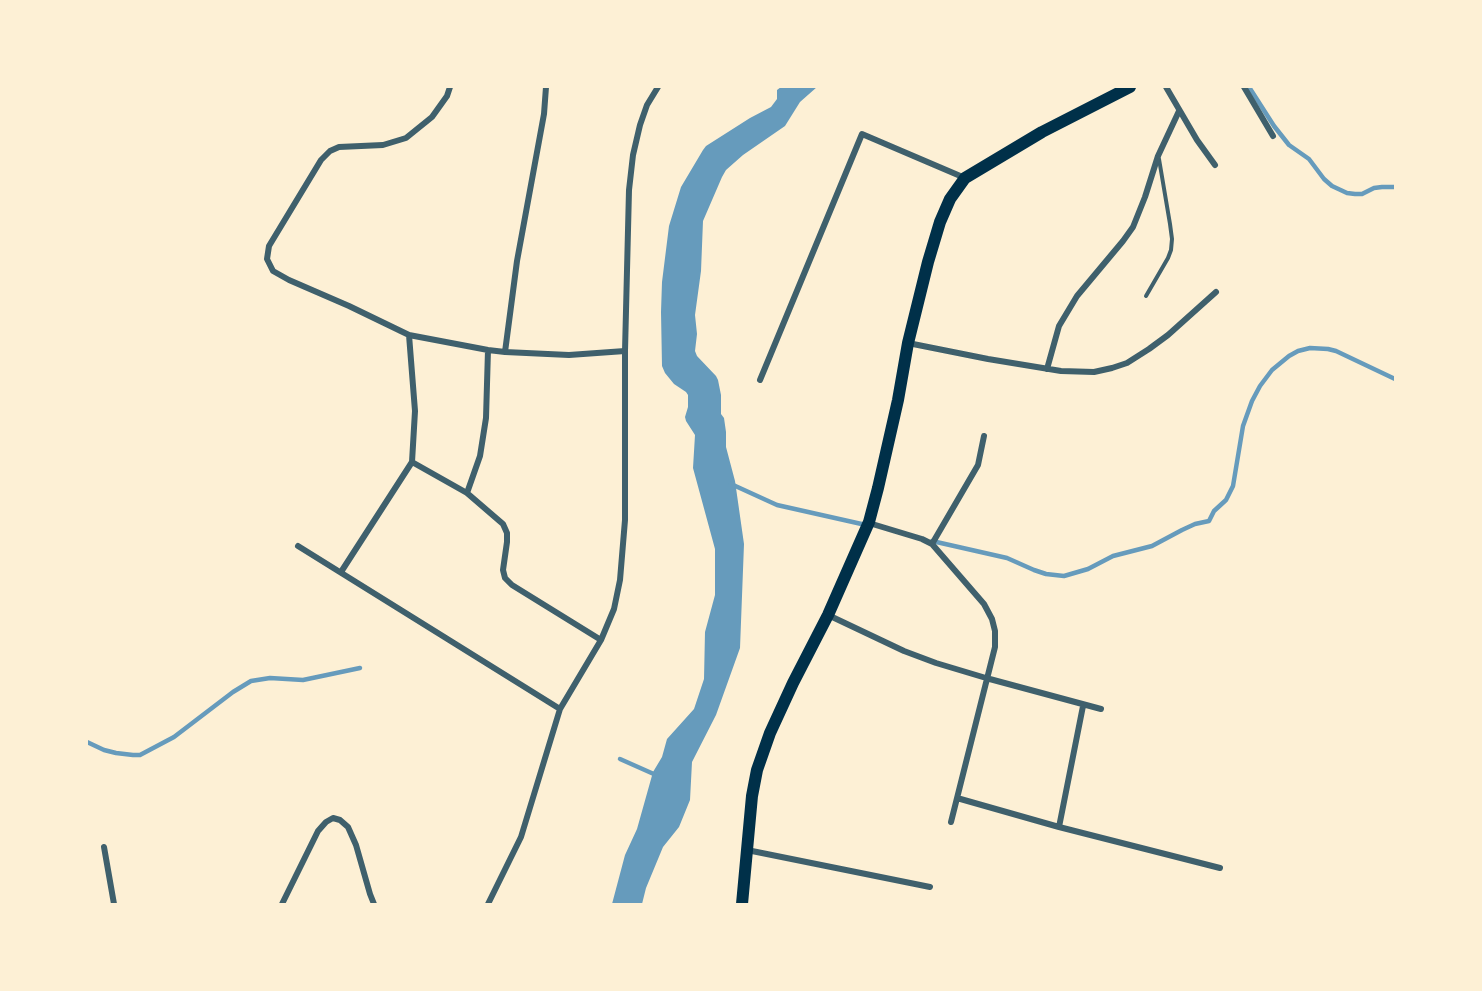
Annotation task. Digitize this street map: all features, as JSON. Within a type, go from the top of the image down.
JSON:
[{"type":"main road","points":[[742,904],[752,796],[757,770],[793,683],[828,615],[869,522],[928,262],[940,222],[950,199],[965,178],[1042,132],[1130,87]]},
{"type":"street","points":[[450,87],[447,96],[432,117],[406,138],[383,145],[339,147],[330,151],[321,160],[269,246],[267,259],[273,271],[409,335],[505,352],[569,355],[625,351]]},
{"type":"street","points":[[505,352],[517,261],[544,114],[546,87]]},
{"type":"street","points":[[488,904],[521,837],[560,709],[601,640],[614,609],[620,580],[625,520],[625,351],[629,190],[633,155],[640,125],[647,105],[658,87]]},
{"type":"street","points":[[1166,87],[1197,141],[1215,165]]},
{"type":"street","points":[[1244,87],[1273,136]]},
{"type":"street","points":[[1047,369],[1059,326],[1077,296],[1133,227],[1158,156],[1179,111]]},
{"type":"street","points":[[760,380],[862,134],[965,178]]},
{"type":"street","points":[[908,343],[1047,369],[1094,372],[1127,363],[1149,349],[1216,292]]},
{"type":"street","points":[[341,572],[412,462],[415,411],[409,335]]},
{"type":"street","points":[[467,494],[480,456],[486,418],[488,350]]},
{"type":"street","points":[[932,544],[978,465],[984,436]]},
{"type":"street","points":[[412,462],[467,494],[503,524],[507,533],[503,570],[505,578],[512,585],[601,640]]},
{"type":"street","points":[[869,522],[932,544],[984,604],[992,619],[995,646],[951,822]]},
{"type":"street","points":[[298,546],[560,709]]},
{"type":"street","points":[[828,615],[904,651],[986,678],[1101,709]]},
{"type":"street","points":[[1059,827],[1083,706]]},
{"type":"street","points":[[957,798],[1220,868]]},
{"type":"street","points":[[282,904],[318,831],[333,818],[340,820],[348,827],[356,845],[374,904]]},
{"type":"street","points":[[104,848],[114,904]]},
{"type":"street","points":[[747,850],[930,887]]},
{"type":"lane","points":[[1146,296],[1168,258],[1172,239],[1158,156]]},
{"type":"water","points":[[781,87],[817,87],[800,102],[785,126],[743,155],[726,170],[722,177],[703,221],[701,271],[695,315],[697,334],[695,351],[718,380],[726,447],[735,481],[744,544],[740,648],[716,715],[692,762],[690,800],[679,827],[663,847],[642,904],[612,904],[625,855],[637,829],[653,772],[662,757],[667,739],[694,709],[704,679],[705,632],[715,595],[715,549],[693,468],[695,435],[685,417],[688,395],[674,384],[662,366],[662,282],[669,226],[681,187],[706,146],[771,107],[777,99],[777,90]]},
{"type":"waterway","points":[[1249,87],[1289,145],[1309,159],[1332,186],[1355,194],[1362,194],[1374,188],[1395,187]]},
{"type":"waterway","points":[[932,541],[1007,558],[1046,574],[1064,576],[1088,569],[1113,556],[1152,546],[1195,524],[1209,521],[1214,511],[1226,500],[1233,486],[1243,426],[1252,401],[1272,370],[1289,356],[1310,348],[1328,349],[1395,379]]},
{"type":"waterway","points":[[731,484],[777,505],[866,525]]},
{"type":"waterway","points":[[87,742],[116,753],[140,755],[174,737],[251,681],[270,678],[303,680],[360,668]]},
{"type":"waterway","points":[[620,759],[656,775]]}]
